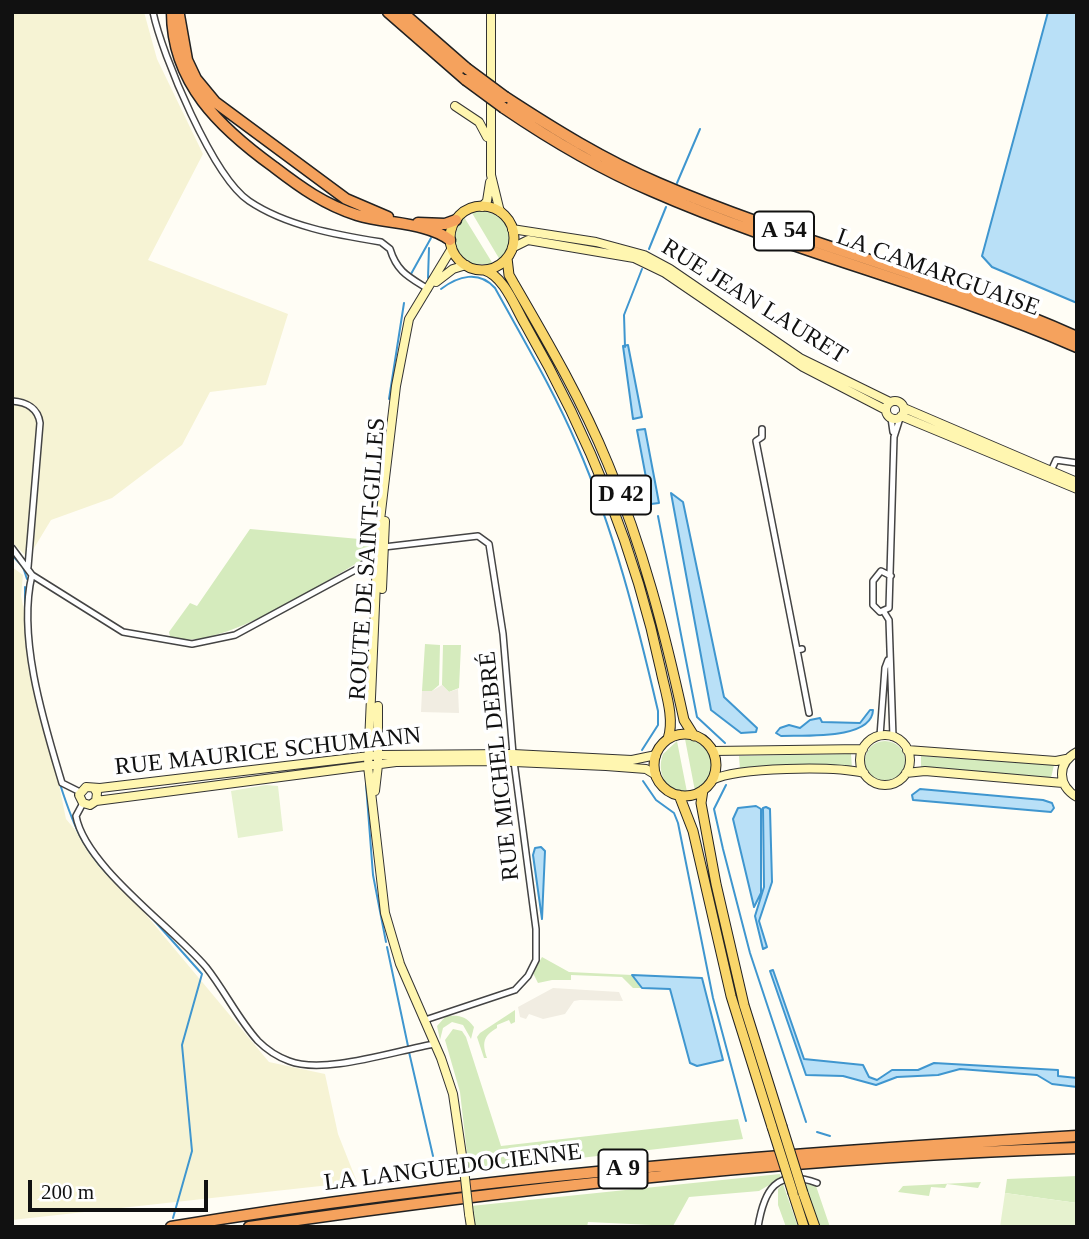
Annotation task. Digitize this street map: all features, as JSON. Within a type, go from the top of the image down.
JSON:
[{"type":"highway","points":[[382,12],[437,58]]},
{"type":"highway","name":"LA CAMARGUAISE","points":[[388,12],[437,58],[466,80],[655,182],[752,220],[986,300],[1077,337]]},
{"type":"highway","name":"LA CAMARGUAISE","points":[[402,12],[505,103],[596,164],[683,204],[963,302],[1077,347]]},
{"type":"highway","points":[[178,14],[183,47],[196,79],[215,102],[239,121],[346,199],[367,210],[415,223],[440,224],[456,220]]},
{"type":"highway","points":[[178,14],[174,43],[190,86],[230,134],[306,191],[335,207],[380,221],[428,230],[451,244]]},
{"type":"highway","name":"LA LANGUEDOCIENNE","points":[[171,1227],[295,1208],[601,1171],[866,1148],[1077,1136]]},
{"type":"highway","name":"LA LANGUEDOCIENNE","points":[[249,1227],[708,1173],[1077,1147]]},
{"type":"main road","points":[[482,207],[487,201],[491,175],[491,12]]},
{"type":"main road","points":[[455,106],[477,120],[490,142]]},
{"type":"main road","points":[[491,175],[500,212],[512,229],[512,248],[507,258],[496,267],[484,270],[466,265],[451,244],[456,220],[469,209],[482,207],[500,212]]},
{"type":"main road","name":"RUE JEAN LAURET","points":[[512,229],[596,242],[644,255],[670,269],[800,358],[895,412],[1077,482]]},
{"type":"main road","name":"RUE JEAN LAURET","points":[[512,248],[528,240],[634,258],[665,273],[803,367],[895,412],[1077,489]]},
{"type":"main road","name":"ROUTE DE SAINT-GILLES","points":[[374,796],[378,760],[381,549],[393,405],[409,319],[451,244]]},
{"type":"main road","name":"D 42","points":[[507,258],[509,275],[569,380],[612,473],[655,599],[684,720],[694,736]]},
{"type":"main road","name":"ROUTE DE SAINT-GILLES","points":[[428,289],[445,274],[466,265]]},
{"type":"main road","name":"D 42","points":[[484,270],[493,273],[502,285],[543,356],[588,447],[614,510],[657,652],[670,714],[668,739]]},
{"type":"main road","name":"ROUTE DE SAINT-GILLES","points":[[381,549],[377,575],[368,761],[385,913],[400,964],[435,1044],[453,1094],[471,1227]]},
{"type":"main road","points":[[712,780],[716,763],[713,751],[703,740],[681,734],[668,739],[656,755],[656,775],[663,786],[679,795],[693,831],[728,985],[777,1126],[798,1193],[804,1227]]},
{"type":"main road","points":[[713,751],[863,749],[880,736],[893,737],[907,750],[910,762],[906,773],[899,780],[885,785],[873,782],[864,773],[861,763],[863,749]]},
{"type":"main road","points":[[907,750],[1056,761],[1066,759],[1077,751]]},
{"type":"main road","name":"RUE MAURICE SCHUMANN","points":[[93,788],[378,760],[632,760],[656,755]]},
{"type":"main road","name":"RUE MAURICE SCHUMANN","points":[[513,758],[637,767],[656,775]]},
{"type":"main road","points":[[1066,759],[1061,771],[1063,783],[1077,797]]},
{"type":"main road","name":"RUE MAURICE SCHUMANN","points":[[96,801],[368,761]]},
{"type":"main road","points":[[777,1126],[730,948],[701,803],[703,790],[712,780],[725,774],[844,770],[864,773]]},
{"type":"main road","points":[[906,773],[925,771],[1063,783]]},
{"type":"main road","points":[[85,787],[93,788],[97,793],[96,801],[90,805],[83,803],[80,792],[85,787]]},
{"type":"main road","points":[[679,795],[703,790]]},
{"type":"main road","points":[[798,1193],[815,1227]]},
{"type":"street","points":[[153,12],[173,80],[238,192],[268,211],[314,229],[381,243],[390,248],[394,263],[403,275],[428,289]]},
{"type":"street","points":[[12,401],[27,404],[36,413],[40,423],[28,567]]},
{"type":"street","points":[[891,559],[873,581],[873,605],[877,611],[884,612],[889,608],[891,576],[895,412]]},
{"type":"street","points":[[762,429],[762,437],[756,441],[799,650],[808,713]]},
{"type":"street","points":[[1051,471],[1056,460],[1077,463]]},
{"type":"street","name":"RUE MICHEL DEBRÉ","points":[[381,549],[478,536],[489,544],[503,634],[513,758],[536,929],[536,960],[528,976],[515,990],[425,1020]]},
{"type":"street","points":[[12,548],[32,575],[123,632],[192,644],[235,635],[362,566],[381,549]]},
{"type":"street","points":[[362,566],[371,568],[377,575]]},
{"type":"street","points":[[881,571],[891,576]]},
{"type":"street","points":[[32,575],[27,634],[49,738],[62,783],[80,792]]},
{"type":"street","points":[[884,612],[889,620],[888,660],[893,737]]},
{"type":"street","points":[[880,736],[884,668],[888,660]]},
{"type":"street","points":[[83,803],[76,816],[78,828],[95,855],[207,969],[258,1041],[290,1061],[325,1066],[435,1044]]},
{"type":"street","points":[[758,1227],[764,1196],[778,1182],[793,1179],[817,1183]]},
{"type":"shaded area","points":[[12,12],[144,12],[157,59],[203,154],[148,260],[288,314],[266,385],[210,392],[182,445],[112,498],[51,520],[28,558],[12,542]]},
{"type":"shaded area","points":[[12,567],[23,575],[21,596],[66,819],[269,1062],[325,1074],[338,1134],[357,1182],[12,1220]]},
{"type":"shaded area","points":[[442,685],[449,692],[458,689],[459,713],[421,712],[422,691],[432,691]]},
{"type":"shaded area","points":[[553,988],[619,992],[623,1001],[580,1000],[574,1001],[565,1014],[543,1019],[529,1014],[526,1019],[520,1017],[518,1007]]},
{"type":"green space","points":[[480,211],[497,217],[507,228],[508,244],[500,260],[472,213]]},
{"type":"green space","points":[[464,217],[493,264],[472,264],[457,249],[455,237]]},
{"type":"green space","points":[[250,529],[370,540],[369,556],[300,597],[242,626],[190,640],[170,637],[169,632],[190,603],[197,606]]},
{"type":"green space","points":[[425,644],[440,645],[439,685],[432,691],[422,691]]},
{"type":"green space","points":[[443,645],[461,645],[459,688],[449,692],[442,685]]},
{"type":"green space","points":[[685,739],[703,746],[711,760],[709,777],[704,785],[695,791]]},
{"type":"green space","points":[[677,741],[687,792],[673,789],[662,774],[663,754]]},
{"type":"green space","points":[[885,741],[899,747],[905,761],[899,775],[885,781],[871,775],[865,761],[871,747]]},
{"type":"green space","points":[[851,754],[852,768],[740,770],[739,756]]},
{"type":"green space","points":[[921,756],[1054,765],[1051,778],[921,768]]},
{"type":"green space","points":[[266,785],[278,786],[283,831],[238,838],[231,791]]},
{"type":"green space","points":[[542,957],[569,972],[632,975],[642,988],[633,988],[622,977],[571,975],[571,980],[538,983],[533,973]]},
{"type":"green space","points":[[515,1010],[515,1022],[511,1024],[509,1020],[497,1025],[486,1037],[484,1048],[487,1058],[484,1058],[477,1037]]},
{"type":"green space","points":[[446,1016],[459,1016],[468,1020],[474,1027],[471,1039],[463,1025],[452,1022],[443,1028],[440,1040],[437,1026]]},
{"type":"green space","points":[[453,1029],[462,1031],[466,1037],[501,1146],[738,1119],[743,1139],[469,1171],[460,1092],[445,1040]]},
{"type":"green space","points":[[780,1174],[781,1178],[759,1191],[689,1197],[673,1226],[588,1222],[587,1227],[475,1227],[471,1206]]},
{"type":"green space","points":[[1077,1176],[1077,1203],[1005,1193],[1007,1179]]},
{"type":"green space","points":[[981,1182],[978,1188],[947,1184],[945,1188],[931,1187],[929,1196],[898,1192],[903,1186]]},
{"type":"green space","points":[[783,1184],[798,1227],[786,1227],[778,1205],[778,1189]]},
{"type":"green space","points":[[805,1184],[816,1186],[830,1227],[818,1227]]},
{"type":"green space","points":[[1005,1193],[1077,1203],[1077,1227],[1000,1227]]},
{"type":"water","points":[[1048,12],[1077,12],[1077,303],[992,267],[982,256]]},
{"type":"water","points":[[628,345],[642,417],[633,419],[623,346]]},
{"type":"water","points":[[645,429],[659,503],[651,504],[637,430]]},
{"type":"water","points":[[671,493],[683,502],[724,697],[757,728],[756,732],[741,733],[711,710]]},
{"type":"water","points":[[870,710],[873,710],[870,720],[850,731],[805,736],[781,736],[776,733],[780,728],[789,725],[800,728],[810,720],[820,718],[822,722],[860,723]]},
{"type":"water","points":[[920,789],[1043,800],[1052,803],[1054,808],[1051,812],[913,800],[912,795]]},
{"type":"water","points":[[756,806],[761,809],[761,893],[754,907],[733,819],[738,808]]},
{"type":"water","points":[[763,808],[770,809],[772,882],[759,921],[767,947],[763,949],[755,916],[764,887]]},
{"type":"water","points":[[541,847],[545,851],[542,919],[533,855],[535,848]]},
{"type":"water","points":[[773,970],[804,1059],[863,1065],[869,1077],[877,1080],[892,1070],[918,1070],[934,1063],[1058,1070],[1058,1076],[1077,1078],[1077,1087],[1052,1084],[1037,1075],[960,1069],[938,1075],[897,1077],[876,1085],[843,1076],[806,1075],[770,971]]},
{"type":"water","points":[[632,975],[702,978],[723,1060],[697,1066],[690,1063],[670,989],[642,988]]},
{"type":"waterway","points":[[677,183],[700,129]]},
{"type":"waterway","points":[[649,249],[666,207]]},
{"type":"waterway","points":[[411,274],[431,238]]},
{"type":"waterway","points":[[428,278],[429,248]]},
{"type":"waterway","points":[[625,347],[624,315],[642,269]]},
{"type":"waterway","points":[[441,289],[468,277],[482,279],[495,288],[577,445],[613,543],[658,711],[658,725],[642,750]]},
{"type":"waterway","points":[[389,399],[404,303]]},
{"type":"waterway","points":[[375,527],[381,465]]},
{"type":"waterway","points":[[658,516],[697,717],[725,743]]},
{"type":"waterway","points":[[12,555],[23,567],[27,579]]},
{"type":"waterway","points":[[25,587],[25,624]]},
{"type":"waterway","points":[[643,781],[656,800],[674,813],[678,823],[713,998],[746,1121]]},
{"type":"waterway","points":[[60,784],[71,815],[90,853],[121,888]]},
{"type":"waterway","points":[[366,784],[373,875],[386,942]]},
{"type":"waterway","points":[[726,785],[714,809],[723,849],[750,953],[806,1122]]},
{"type":"waterway","points":[[151,917],[202,974],[182,1045],[192,1151],[173,1218]]},
{"type":"waterway","points":[[387,947],[408,1046]]},
{"type":"waterway","points":[[409,1052],[433,1156]]},
{"type":"waterway","points":[[817,1132],[830,1136]]}]
